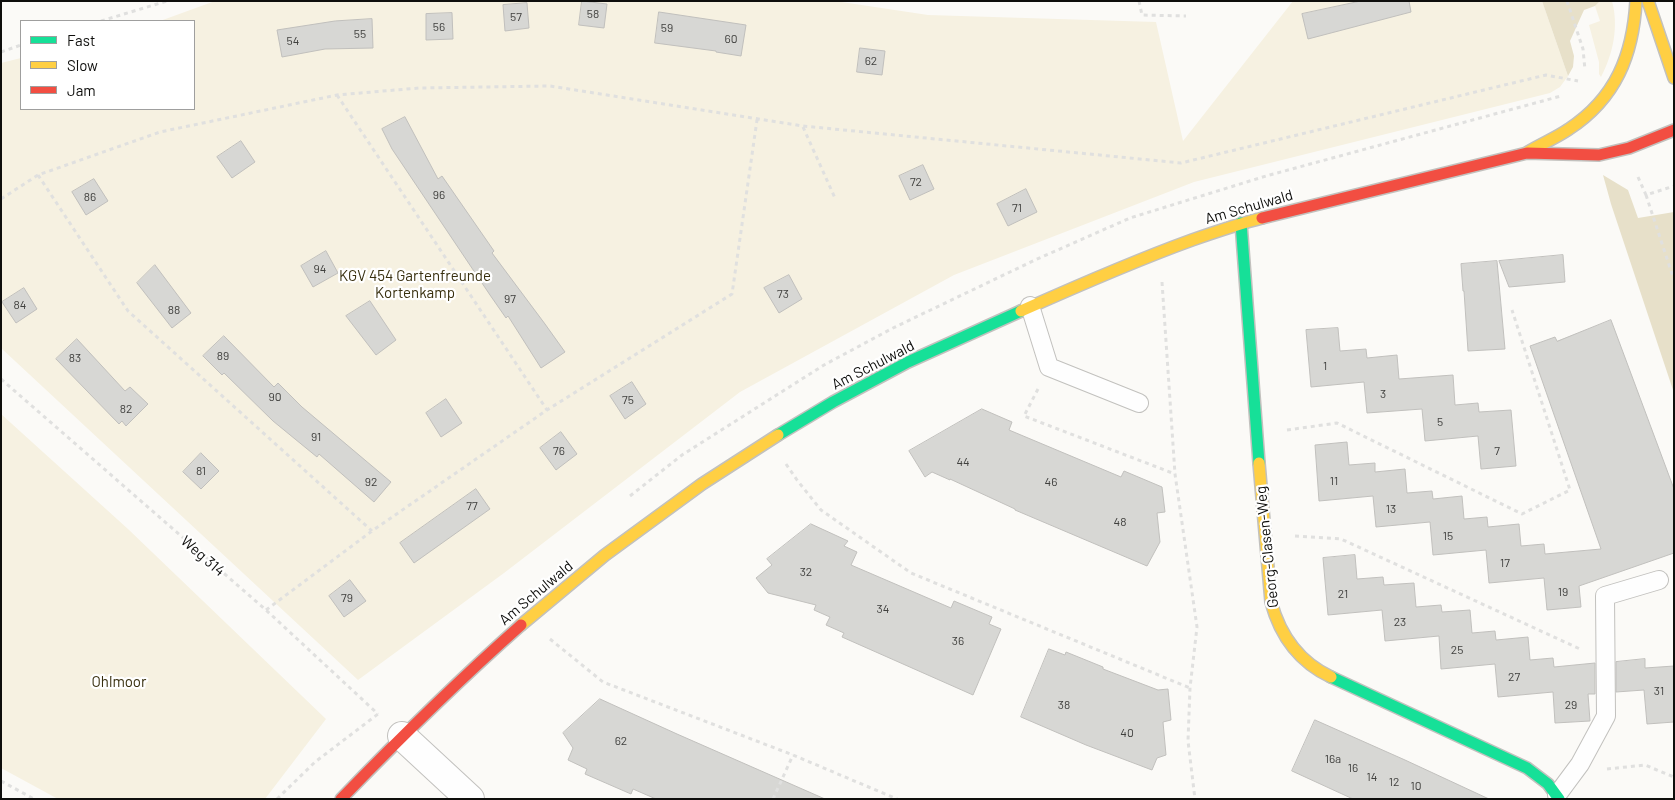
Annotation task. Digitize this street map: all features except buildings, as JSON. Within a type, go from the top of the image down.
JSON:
[{"type":"street","name":"Am Schulwald","points":[[1527,153],[1580,121],[1604,99],[1616,83],[1632,44],[1636,1]]},
{"type":"street","points":[[1648,1],[1674,78]]},
{"type":"street","name":"Am Schulwald","points":[[341,799],[462,677],[605,555],[702,484],[771,439],[833,402],[908,362],[1092,279],[1241,223],[1527,153],[1599,155],[1629,148],[1674,130]]},
{"type":"street","name":"Georg-Clasen-Weg","points":[[1241,223],[1256,434],[1271,602],[1276,620],[1285,637],[1296,652],[1322,672],[1527,768],[1548,784],[1558,797]]},
{"type":"street","points":[[402,736],[470,799]]},
{"type":"lane","points":[[1030,306],[1049,367],[1139,403]]},
{"type":"lane","points":[[1558,797],[1606,716],[1605,596],[1659,580]]},
{"type":"path","points":[[104,20],[166,1]]},
{"type":"path","points":[[1139,1],[1142,15],[1186,16]]},
{"type":"path","points":[[1,199],[38,175],[160,132],[337,95],[418,88],[550,86],[803,126],[1181,162],[1546,75],[1580,82],[1585,70],[1583,49],[1567,1]]},
{"type":"path","points":[[1,52],[20,46]]},
{"type":"path","points":[[337,95],[547,410]]},
{"type":"path","points":[[266,610],[372,532],[547,410],[732,294],[757,120]]},
{"type":"path","points":[[803,126],[835,198]]},
{"type":"path","points":[[38,175],[128,311],[372,532]]},
{"type":"path","points":[[1638,176],[1646,194],[1674,280]]},
{"type":"path","points":[[1646,194],[1674,186]]},
{"type":"path","points":[[1160,252],[1175,474],[1197,627],[1190,688],[1188,741],[1194,799]]},
{"type":"path","points":[[1256,434],[1337,423],[1522,514],[1570,490],[1512,310]]},
{"type":"path","points":[[1049,367],[1024,416],[1175,474]]},
{"type":"path","name":"Weg 314","points":[[1,379],[266,610],[402,736]]},
{"type":"path","points":[[796,480],[821,510],[911,573],[1190,688]]},
{"type":"path","points":[[1264,535],[1341,539],[1583,650]]},
{"type":"path","points":[[528,619],[603,682],[793,755],[897,799]]},
{"type":"path","points":[[772,799],[793,755]]},
{"type":"path","points":[[1574,772],[1644,765],[1674,778]]},
{"type":"path","points":[[1,781],[34,799]]},
{"type":"green space","name":"KGV 454 Gartenfreunde Kortenkamp","points":[[215,1],[835,1],[928,15],[1156,22],[1183,141],[1293,1],[1542,1],[1568,76],[1560,87],[1550,93],[1194,182],[954,275],[740,392],[504,573],[358,680],[1,348],[1,63],[20,58],[20,110],[195,110],[195,20],[163,20]]},
{"type":"green space","points":[[1600,1],[1612,1],[1615,21],[1612,50],[1601,77],[1589,25],[1600,21],[1595,6]]},
{"type":"green space","name":"Ohlmoor","points":[[1,414],[128,529],[326,719],[265,799],[58,799],[1,768]]},
{"type":"shaded area","points":[[1542,1],[1600,1],[1595,6],[1584,10],[1570,41],[1574,56],[1573,67],[1568,76]]},
{"type":"shaded area","points":[[1603,175],[1628,190],[1638,218],[1674,212],[1674,393],[1611,204]]},
{"type":"traffic: fast","points":[[1241,223],[1259,463]]},
{"type":"traffic: fast","points":[[778,435],[833,402],[908,362],[1021,311]]},
{"type":"traffic: fast","points":[[1331,677],[1527,768],[1548,784],[1559,799]]},
{"type":"traffic: slow","points":[[1528,152],[1564,132],[1585,117],[1599,104],[1610,89],[1626,57],[1631,39],[1636,1]]},
{"type":"traffic: slow","points":[[1648,1],[1674,78]]},
{"type":"traffic: slow","points":[[1021,311],[1170,248],[1262,218]]},
{"type":"traffic: slow","points":[[521,625],[605,555],[702,484],[778,435]]},
{"type":"traffic: slow","points":[[1259,463],[1271,602],[1275,614],[1292,646],[1309,664],[1331,677]]},
{"type":"traffic: jam","points":[[1262,218],[1527,153],[1599,155],[1629,148],[1674,130]]},
{"type":"traffic: jam","points":[[341,799],[429,710],[521,625]]}]
